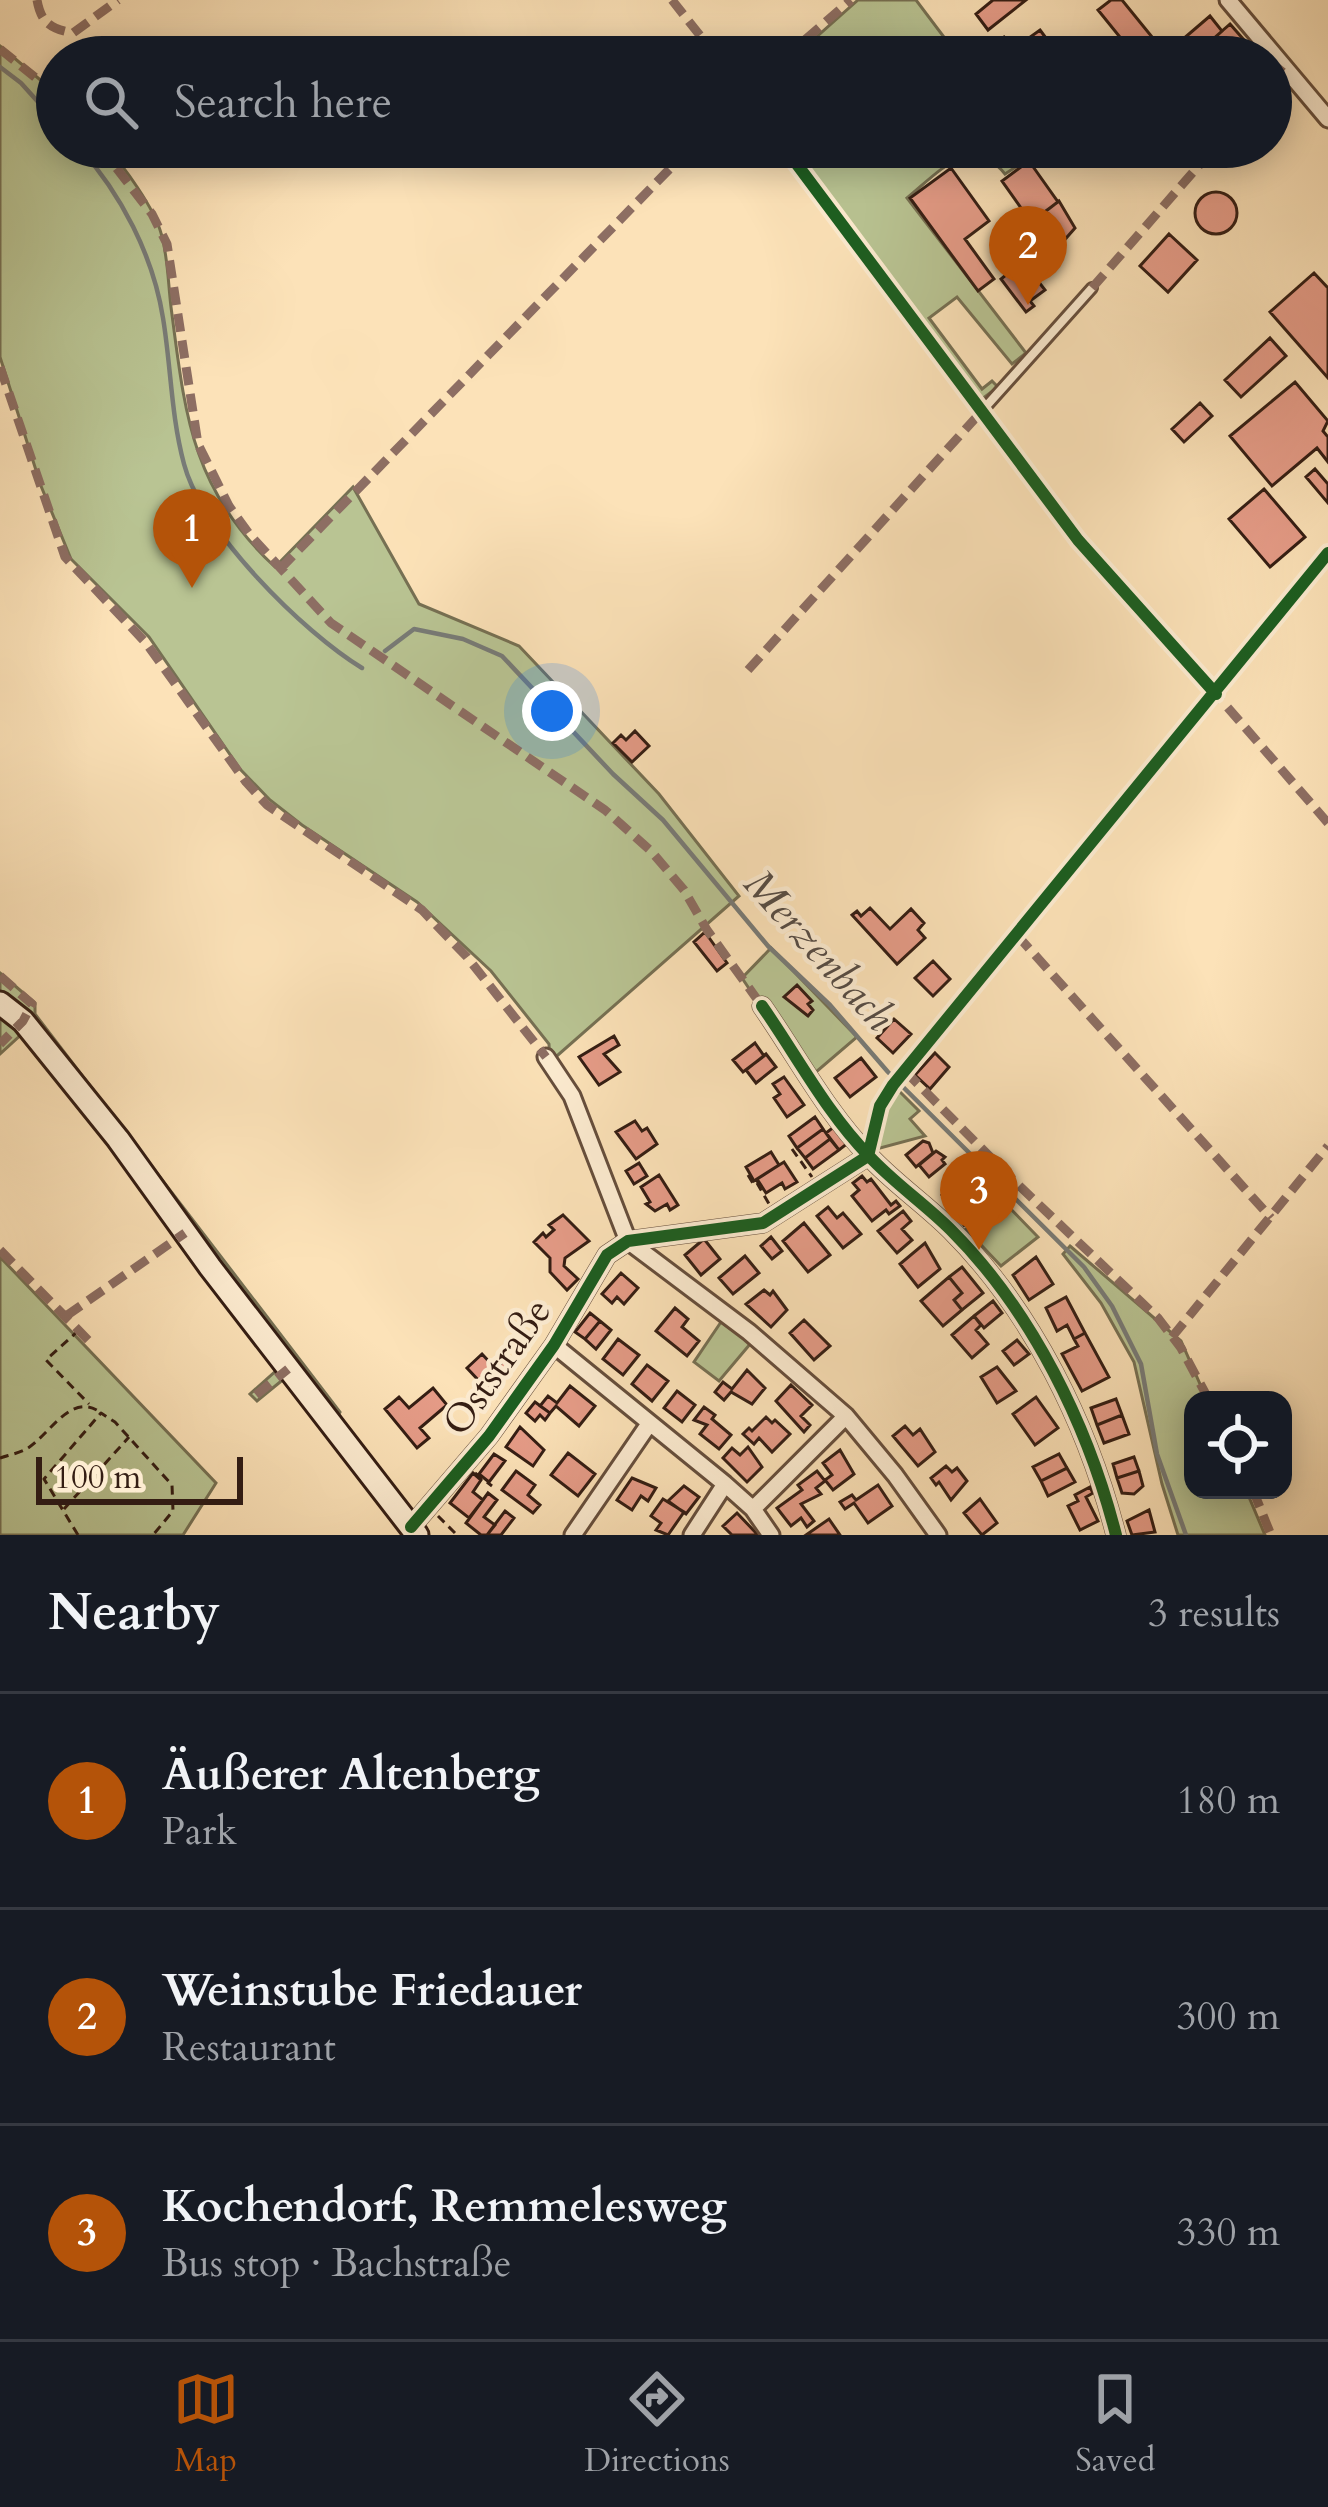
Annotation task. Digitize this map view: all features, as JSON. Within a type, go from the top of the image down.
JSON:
[{"type":"main road","points":[[0,1003],[23,1021],[105,1122],[210,1267],[414,1531]]},
{"type":"street","points":[[1228,0],[1258,36]]},
{"type":"street","points":[[1292,76],[1328,119]]},
{"type":"street","points":[[762,1006],[868,1156],[953,1232],[1009,1300],[1048,1363],[1079,1428],[1116,1535]]},
{"type":"street","points":[[546,1057],[572,1096],[628,1241],[748,1332],[845,1416],[895,1474],[938,1535]]},
{"type":"street","points":[[628,1241],[746,1226],[777,1216],[868,1156]]},
{"type":"street","name":"Oststraße","points":[[414,1531],[554,1345],[607,1255],[628,1241]]},
{"type":"street","points":[[554,1345],[753,1508],[771,1535]]},
{"type":"street","points":[[753,1508],[845,1416]]},
{"type":"street","points":[[573,1535],[650,1424]]},
{"type":"street","points":[[692,1535],[725,1484]]},
{"type":"lane","points":[[1092,288],[981,412],[1078,540],[1216,694],[1328,553]]},
{"type":"lane","points":[[868,1156],[880,1106],[892,1085]]},
{"type":"path","points":[[792,1149],[821,1188]]},
{"type":"path","points":[[748,1175],[777,1216]]},
{"type":"path","points":[[79,1330],[46,1360],[129,1437],[172,1485],[173,1511],[153,1535]]},
{"type":"path","points":[[0,1458],[26,1450],[79,1406],[91,1406]]},
{"type":"path","points":[[78,1535],[44,1479],[101,1413]]},
{"type":"path","points":[[63,1510],[129,1437]]},
{"type":"path","points":[[464,1465],[492,1486]]},
{"type":"path","points":[[429,1506],[457,1535]]},
{"type":"green space","points":[[858,0],[916,0],[943,36],[818,36]]},
{"type":"green space","points":[[0,46],[36,76],[36,168],[123,168],[152,212],[165,251],[181,382],[197,448],[225,509],[247,538],[275,567],[353,487],[419,604],[519,646],[659,794],[739,896],[550,1062],[549,1044],[491,971],[417,902],[302,825],[240,769],[149,637],[71,559],[41,486],[0,357]]},
{"type":"green space","points":[[802,168],[943,168],[907,198],[1026,353],[1012,364],[957,297],[929,318],[982,389],[992,381],[998,387],[982,399],[972,393]]},
{"type":"green space","points":[[771,948],[857,1037],[809,1078],[742,978]]},
{"type":"green space","points":[[0,973],[35,1003],[35,1014],[340,1412],[328,1433],[285,1378],[257,1401],[250,1394],[279,1368],[23,1033],[0,1054]]},
{"type":"green space","points":[[893,1085],[919,1111],[910,1119],[925,1136],[869,1151],[872,1129]]},
{"type":"green space","points":[[1001,1199],[1038,1237],[1001,1266],[966,1229]]},
{"type":"green space","points":[[1070,1246],[1181,1341],[1203,1391],[1184,1391],[1184,1499],[1250,1499],[1265,1535],[1178,1535],[1134,1362],[1101,1303],[1063,1254]]},
{"type":"green space","points":[[0,1257],[216,1483],[183,1535],[0,1535]]},
{"type":"green space","points":[[721,1322],[751,1343],[719,1381],[694,1362]]},
{"type":"building","points":[[993,0],[1026,0],[988,30],[976,14]]},
{"type":"building","points":[[1111,0],[1122,0],[1151,36],[1119,36],[1098,10]]},
{"type":"building","points":[[1210,16],[1222,31],[1216,36],[1187,36]]},
{"type":"building","points":[[1230,24],[1241,36],[1216,36]]},
{"type":"building","points":[[951,168],[989,221],[965,239],[994,279],[978,291],[910,198]]},
{"type":"building","points":[[1020,168],[1034,168],[1058,202],[1031,222],[1002,181]]},
{"type":"building","points":[[1216,192],[1231,198],[1237,213],[1231,228],[1216,234],[1201,228],[1195,213],[1201,198]]},
{"type":"building","points":[[1059,201],[1075,228],[1060,245],[1049,230],[1057,224],[1046,211]]},
{"type":"building","points":[[1169,234],[1197,260],[1168,292],[1140,266]]},
{"type":"building","points":[[1017,254],[1045,290],[1030,301],[1034,306],[1026,312],[1001,279],[1006,275],[1002,265]]},
{"type":"building","points":[[1314,273],[1328,288],[1328,378],[1270,312]]},
{"type":"building","points":[[1270,338],[1286,356],[1241,397],[1225,380]]},
{"type":"building","points":[[1295,382],[1328,421],[1323,431],[1328,437],[1328,462],[1317,448],[1272,486],[1230,436]]},
{"type":"building","points":[[1200,403],[1212,416],[1184,442],[1172,429]]},
{"type":"building","points":[[1315,469],[1328,484],[1328,503],[1306,477]]},
{"type":"building","points":[[1264,489],[1305,537],[1270,567],[1229,519]]},
{"type":"building","points":[[635,731],[649,746],[632,762],[613,743]]},
{"type":"building","points":[[870,908],[890,929],[911,909],[924,923],[918,930],[925,938],[897,964],[852,915],[857,911],[861,916]]},
{"type":"building","points":[[705,932],[727,963],[717,971],[694,942]]},
{"type":"building","points":[[933,961],[950,979],[933,996],[915,978]]},
{"type":"building","points":[[797,985],[812,1001],[808,1016],[784,997]]},
{"type":"building","points":[[894,1019],[911,1034],[893,1053],[877,1038]]},
{"type":"building","points":[[614,1036],[619,1045],[604,1054],[620,1072],[599,1085],[579,1057]]},
{"type":"building","points":[[755,1043],[764,1056],[743,1072],[733,1060]]},
{"type":"building","points":[[935,1053],[949,1067],[930,1089],[915,1075]]},
{"type":"building","points":[[766,1054],[776,1067],[756,1083],[746,1070]]},
{"type":"building","points":[[861,1058],[876,1077],[850,1097],[835,1078]]},
{"type":"building","points":[[784,1077],[804,1105],[787,1117],[774,1098],[780,1094],[773,1084]]},
{"type":"building","points":[[815,1117],[823,1129],[797,1148],[789,1136]]},
{"type":"building","points":[[635,1121],[642,1131],[647,1128],[657,1144],[636,1159],[616,1132]]},
{"type":"building","points":[[835,1126],[848,1143],[839,1150],[826,1133]]},
{"type":"building","points":[[823,1129],[830,1139],[805,1158],[797,1148]]},
{"type":"building","points":[[830,1139],[839,1150],[813,1169],[805,1158]]},
{"type":"building","points":[[923,1141],[933,1153],[916,1167],[906,1155]]},
{"type":"building","points":[[936,1151],[945,1157],[945,1164],[929,1177],[919,1165]]},
{"type":"building","points":[[771,1152],[779,1165],[754,1181],[746,1167]]},
{"type":"building","points":[[784,1162],[797,1182],[785,1189],[782,1183],[766,1193],[757,1179]]},
{"type":"building","points":[[639,1163],[647,1176],[634,1184],[626,1171]]},
{"type":"building","points":[[659,1175],[678,1205],[670,1210],[667,1204],[655,1211],[646,1204],[650,1202],[641,1187]]},
{"type":"building","points":[[862,1176],[867,1182],[871,1179],[891,1205],[896,1201],[900,1206],[872,1221],[852,1196],[859,1190],[853,1183]]},
{"type":"building","points":[[961,1181],[972,1196],[953,1210],[942,1195]]},
{"type":"building","points":[[972,1196],[983,1210],[964,1225],[953,1210]]},
{"type":"building","points":[[828,1207],[837,1218],[843,1213],[861,1234],[843,1248],[817,1216]]},
{"type":"building","points":[[903,1211],[911,1221],[902,1229],[912,1240],[897,1253],[878,1231]]},
{"type":"building","points":[[563,1215],[589,1241],[565,1258],[564,1266],[578,1279],[567,1290],[550,1272],[550,1258],[534,1242],[554,1230],[549,1225]]},
{"type":"building","points":[[804,1223],[830,1255],[808,1272],[783,1241]]},
{"type":"building","points":[[771,1237],[782,1251],[772,1259],[761,1246]]},
{"type":"building","points":[[704,1239],[720,1259],[701,1275],[685,1255]]},
{"type":"building","points":[[925,1243],[940,1269],[918,1287],[900,1264]]},
{"type":"building","points":[[745,1256],[759,1273],[733,1294],[719,1278]]},
{"type":"building","points":[[1036,1257],[1053,1284],[1029,1300],[1013,1275]]},
{"type":"building","points":[[962,1267],[983,1293],[962,1310],[954,1300],[962,1293],[949,1277]]},
{"type":"building","points":[[621,1273],[638,1288],[624,1304],[617,1297],[612,1303],[602,1294]]},
{"type":"building","points":[[949,1277],[962,1293],[954,1300],[962,1310],[943,1326],[921,1301]]},
{"type":"building","points":[[764,1290],[770,1295],[773,1291],[787,1310],[771,1327],[746,1304]]},
{"type":"building","points":[[1066,1297],[1085,1333],[1074,1339],[1067,1325],[1057,1331],[1046,1308]]},
{"type":"building","points":[[993,1301],[1002,1313],[984,1328],[974,1316]]},
{"type":"building","points":[[675,1308],[688,1319],[682,1327],[699,1341],[687,1356],[656,1331]]},
{"type":"building","points":[[590,1313],[600,1321],[585,1339],[575,1332]]},
{"type":"building","points":[[974,1316],[981,1325],[976,1330],[988,1344],[972,1358],[952,1335]]},
{"type":"building","points":[[804,1320],[830,1346],[814,1360],[790,1333]]},
{"type":"building","points":[[600,1321],[611,1330],[596,1349],[585,1339]]},
{"type":"building","points":[[1085,1333],[1109,1377],[1082,1391],[1062,1354],[1078,1346],[1074,1339]]},
{"type":"building","points":[[618,1339],[639,1355],[623,1375],[603,1359]]},
{"type":"building","points":[[1017,1340],[1029,1354],[1014,1365],[1003,1351]]},
{"type":"building","points":[[482,1354],[496,1369],[503,1361],[511,1369],[486,1391],[490,1396],[482,1404],[471,1393],[481,1383],[467,1368]]},
{"type":"building","points":[[647,1365],[668,1381],[652,1401],[632,1384]]},
{"type":"building","points":[[997,1367],[1016,1391],[997,1403],[981,1377]]},
{"type":"building","points":[[747,1370],[765,1388],[752,1404],[731,1392],[724,1400],[715,1392],[723,1382],[732,1389]]},
{"type":"building","points":[[791,1385],[812,1405],[801,1416],[810,1425],[804,1432],[776,1401]]},
{"type":"building","points":[[570,1386],[595,1406],[579,1426],[556,1406],[550,1413],[540,1406],[548,1396],[557,1403]]},
{"type":"building","points":[[433,1388],[447,1405],[420,1428],[429,1438],[417,1448],[385,1409],[399,1397],[409,1408]]},
{"type":"building","points":[[677,1391],[695,1405],[682,1422],[664,1408]]},
{"type":"building","points":[[1036,1397],[1058,1428],[1035,1445],[1013,1414]]},
{"type":"building","points":[[1116,1399],[1122,1415],[1097,1425],[1091,1408]]},
{"type":"building","points":[[535,1402],[550,1413],[545,1420],[540,1415],[535,1421],[526,1413]]},
{"type":"building","points":[[704,1407],[731,1435],[719,1449],[700,1434],[707,1425],[694,1420]]},
{"type":"building","points":[[1122,1415],[1129,1434],[1104,1443],[1097,1425]]},
{"type":"building","points":[[766,1417],[790,1434],[772,1452],[759,1438],[754,1444],[743,1434]]},
{"type":"building","points":[[905,1426],[913,1435],[920,1429],[935,1452],[918,1466],[893,1436]]},
{"type":"building","points":[[520,1427],[544,1450],[533,1466],[506,1447]]},
{"type":"building","points":[[748,1447],[762,1467],[747,1482],[723,1458],[732,1448],[740,1455]]},
{"type":"building","points":[[840,1450],[854,1474],[833,1490],[825,1480],[832,1475],[823,1463]]},
{"type":"building","points":[[568,1453],[595,1474],[578,1496],[551,1475]]},
{"type":"building","points":[[494,1454],[505,1461],[489,1482],[479,1474]]},
{"type":"building","points":[[1059,1454],[1067,1468],[1041,1481],[1033,1467]]},
{"type":"building","points":[[1134,1457],[1139,1471],[1117,1478],[1113,1464]]},
{"type":"building","points":[[946,1466],[952,1472],[957,1468],[967,1481],[951,1500],[931,1478]]},
{"type":"building","points":[[1067,1468],[1075,1482],[1048,1496],[1041,1481]]},
{"type":"building","points":[[516,1471],[535,1485],[528,1495],[540,1505],[533,1513],[502,1490]]},
{"type":"building","points":[[817,1471],[825,1481],[816,1488],[821,1494],[801,1504],[814,1521],[807,1527],[801,1518],[791,1526],[777,1508],[802,1490],[798,1485]]},
{"type":"building","points":[[1139,1471],[1143,1486],[1134,1494],[1122,1493],[1117,1478]]},
{"type":"building","points":[[473,1473],[481,1480],[473,1492],[483,1500],[469,1518],[450,1503]]},
{"type":"building","points":[[632,1478],[656,1488],[648,1501],[641,1496],[632,1510],[617,1500]]},
{"type":"building","points":[[878,1485],[892,1506],[868,1523],[854,1503],[845,1509],[840,1502],[852,1495],[856,1500]]},
{"type":"building","points":[[684,1486],[699,1497],[686,1514],[668,1501]]},
{"type":"building","points":[[1090,1487],[1093,1493],[1086,1497],[1098,1521],[1080,1530],[1068,1506],[1078,1501],[1075,1495]]},
{"type":"building","points":[[488,1493],[497,1500],[484,1517],[495,1525],[481,1535],[466,1523]]},
{"type":"building","points":[[663,1499],[684,1512],[668,1535],[656,1530],[661,1523],[651,1516]]},
{"type":"building","points":[[980,1499],[997,1523],[982,1535],[964,1513]]},
{"type":"building","points":[[1149,1510],[1155,1532],[1132,1535],[1127,1521]]},
{"type":"building","points":[[505,1511],[514,1518],[501,1535],[487,1535]]},
{"type":"building","points":[[737,1513],[758,1535],[732,1535],[723,1526]]},
{"type":"building","points":[[829,1519],[840,1535],[806,1535]]},
{"type":"waterway","name":"Merzenbach","points":[[0,67],[36,100]]},
{"type":"waterway","name":"Merzenbach","points":[[95,168],[121,205],[152,271],[180,446],[194,491],[233,549],[284,606],[362,668]]},
{"type":"waterway","name":"Merzenbach","points":[[385,651],[414,629],[463,639],[502,656],[663,820],[768,946],[830,1005],[888,1072],[1084,1267],[1112,1306],[1141,1364],[1157,1454],[1186,1535]]},
{"type":"marked path","points":[[37,0],[48,24],[73,33],[118,0]]},
{"type":"marked path","points":[[672,0],[700,36]]},
{"type":"marked path","points":[[809,36],[851,0]]},
{"type":"marked path","points":[[0,49],[36,78]]},
{"type":"marked path","points":[[116,168],[152,214],[167,244],[198,444],[229,506],[250,535],[331,623],[605,810],[651,851],[684,890],[762,1006]]},
{"type":"marked path","points":[[280,569],[671,168]]},
{"type":"marked path","points":[[1092,288],[1197,168]]},
{"type":"marked path","points":[[0,367],[65,557],[146,643],[267,805],[422,910],[467,957],[546,1057]]},
{"type":"marked path","points":[[748,670],[981,412],[974,402]]},
{"type":"marked path","points":[[1210,701],[1216,694],[1328,823]]},
{"type":"marked path","points":[[1017,935],[1271,1218]]},
{"type":"marked path","points":[[0,976],[32,1004],[0,1044]]},
{"type":"marked path","points":[[905,1071],[1158,1318],[1204,1391]]},
{"type":"marked path","points":[[1172,1337],[1328,1146]]},
{"type":"marked path","points":[[66,1316],[185,1233]]},
{"type":"marked path","points":[[0,1250],[92,1344]]},
{"type":"marked path","points":[[256,1395],[288,1369]]},
{"type":"marked path","points":[[1257,1499],[1271,1535]]},
{"type":"cycle path","points":[[800,168],[1078,540],[1216,694]]},
{"type":"cycle path","points":[[868,1156],[880,1106],[893,1085],[1328,553]]},
{"type":"cycle path","points":[[762,1006],[853,1139],[951,1230],[1007,1296],[1073,1412],[1116,1535]]},
{"type":"cycle path","points":[[411,1527],[489,1436],[554,1345],[607,1255],[628,1241],[763,1223],[868,1156]]},
{"type":"place","name":"Weinstube Friedauer","points":[[1028,305]]},
{"type":"place","name":"Äußerer Altenberg","points":[[192,588]]},
{"type":"place","name":"Kochendorf, Remmelesweg","points":[[979,1250]]}]
